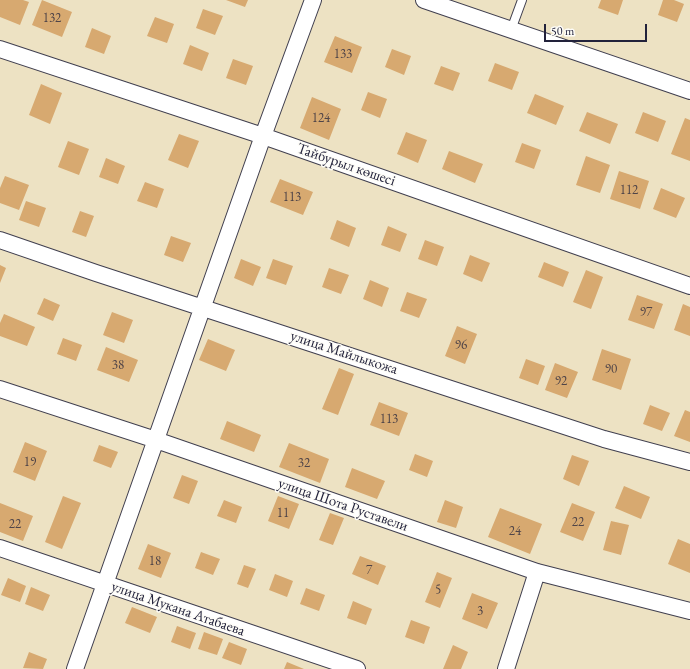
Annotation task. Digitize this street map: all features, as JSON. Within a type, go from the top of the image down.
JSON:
[{"type":"street","points":[[75,669],[202,307],[313,0]]},
{"type":"street","points":[[424,0],[690,90]]},
{"type":"street","name":"Тайбурыл көшесі","points":[[0,48],[263,136],[690,286]]},
{"type":"street","name":"улица Майлыкожа","points":[[0,240],[96,273],[604,439],[690,462]]},
{"type":"street","name":"улица Шота Руставели","points":[[0,389],[156,440],[537,572],[690,611]]},
{"type":"street","name":"улица Мукана Атабаева","points":[[0,548],[357,669]]},
{"type":"street","points":[[506,669],[537,572]]},
{"type":"lane","points":[[511,30],[522,0]]},
{"type":"building","points":[[0,0],[23,0],[29,2],[20,25],[0,17]]},
{"type":"building","points":[[42,0],[72,12],[62,37],[32,25]]},
{"type":"building","points":[[226,0],[248,0],[245,7]]},
{"type":"building","points":[[601,0],[623,0],[618,15],[598,8]]},
{"type":"building","points":[[663,0],[674,0],[684,4],[677,22],[658,15]]},
{"type":"building","points":[[203,9],[223,16],[215,35],[196,28]]},
{"type":"building","points":[[155,17],[174,24],[167,43],[147,36]]},
{"type":"building","points":[[92,28],[111,36],[104,54],[85,47]]},
{"type":"building","points":[[335,36],[362,47],[352,73],[324,62]]},
{"type":"building","points":[[190,45],[209,53],[202,71],[183,64]]},
{"type":"building","points":[[392,49],[411,56],[404,75],[385,67]]},
{"type":"building","points":[[233,59],[253,66],[246,85],[226,78]]},
{"type":"building","points":[[495,63],[519,72],[512,90],[488,81]]},
{"type":"building","points":[[441,66],[460,73],[453,91],[434,84]]},
{"type":"building","points":[[41,84],[62,93],[50,124],[29,115]]},
{"type":"building","points":[[368,92],[387,99],[380,118],[361,110]]},
{"type":"building","points":[[535,94],[564,106],[556,125],[527,113]]},
{"type":"building","points":[[312,97],[341,109],[329,140],[300,128]]},
{"type":"building","points":[[587,112],[618,124],[610,144],[579,131]]},
{"type":"building","points":[[643,112],[666,121],[658,142],[635,133]]},
{"type":"building","points":[[685,118],[690,120],[690,161],[671,154]]},
{"type":"building","points":[[406,132],[427,140],[418,163],[397,154]]},
{"type":"building","points":[[179,134],[199,141],[188,168],[168,160]]},
{"type":"building","points":[[68,141],[89,149],[79,175],[58,167]]},
{"type":"building","points":[[522,143],[541,150],[534,169],[515,162]]},
{"type":"building","points":[[449,151],[483,164],[475,183],[442,169]]},
{"type":"building","points":[[586,156],[610,165],[600,193],[576,185]]},
{"type":"building","points":[[106,158],[125,166],[118,184],[99,177]]},
{"type":"building","points":[[619,171],[649,181],[640,209],[610,199]]},
{"type":"building","points":[[5,176],[29,185],[19,210],[0,203],[0,188]]},
{"type":"building","points":[[280,179],[313,192],[303,215],[270,202]]},
{"type":"building","points":[[145,182],[164,189],[157,208],[137,201]]},
{"type":"building","points":[[661,188],[685,198],[676,218],[653,209]]},
{"type":"building","points":[[26,201],[46,208],[39,227],[19,220]]},
{"type":"building","points":[[80,211],[94,216],[86,237],[72,232]]},
{"type":"building","points":[[337,220],[356,228],[349,247],[330,239]]},
{"type":"building","points":[[388,226],[407,234],[400,252],[381,245]]},
{"type":"building","points":[[171,236],[191,243],[183,262],[164,255]]},
{"type":"building","points":[[425,240],[444,247],[437,266],[418,259]]},
{"type":"building","points":[[470,255],[490,263],[482,282],[463,274]]},
{"type":"building","points":[[241,259],[261,267],[253,286],[234,278]]},
{"type":"building","points":[[273,259],[293,266],[286,285],[266,278]]},
{"type":"building","points":[[544,262],[569,272],[563,287],[538,277]]},
{"type":"building","points":[[0,265],[6,268],[0,283]]},
{"type":"building","points":[[329,268],[349,275],[341,294],[322,287]]},
{"type":"building","points":[[586,270],[603,277],[591,309],[573,302]]},
{"type":"building","points":[[370,280],[389,288],[382,307],[363,299]]},
{"type":"building","points":[[407,292],[427,299],[419,318],[400,311]]},
{"type":"building","points":[[637,295],[663,304],[654,329],[628,320]]},
{"type":"building","points":[[44,298],[60,305],[53,321],[37,314]]},
{"type":"building","points":[[683,304],[690,307],[690,336],[674,330]]},
{"type":"building","points":[[112,312],[133,320],[124,343],[103,335]]},
{"type":"building","points":[[4,314],[35,327],[27,346],[0,336],[0,323]]},
{"type":"building","points":[[457,326],[477,334],[465,364],[445,356]]},
{"type":"building","points":[[63,338],[82,345],[76,361],[57,354]]},
{"type":"building","points":[[208,339],[235,350],[226,371],[199,360]]},
{"type":"building","points":[[106,347],[138,360],[129,382],[97,370]]},
{"type":"building","points":[[602,349],[631,359],[621,390],[592,380]]},
{"type":"building","points":[[526,359],[545,366],[538,385],[519,378]]},
{"type":"building","points":[[555,363],[578,372],[567,398],[545,390]]},
{"type":"building","points":[[339,368],[354,374],[338,415],[322,409]]},
{"type":"building","points":[[379,402],[408,413],[399,436],[370,425]]},
{"type":"building","points":[[650,405],[670,413],[662,431],[643,424]]},
{"type":"building","points":[[685,410],[690,412],[690,442],[674,436]]},
{"type":"building","points":[[227,421],[261,435],[254,452],[220,439]]},
{"type":"building","points":[[25,442],[47,451],[35,481],[13,472]]},
{"type":"building","points":[[289,443],[329,459],[320,483],[279,467]]},
{"type":"building","points":[[99,445],[118,452],[111,468],[93,461]]},
{"type":"building","points":[[415,454],[433,461],[427,477],[409,470]]},
{"type":"building","points":[[572,455],[589,461],[579,486],[563,479]]},
{"type":"building","points":[[352,468],[385,481],[377,499],[345,487]]},
{"type":"building","points":[[182,475],[198,481],[189,504],[173,498]]},
{"type":"building","points":[[624,486],[650,497],[641,519],[615,508]]},
{"type":"building","points":[[63,496],[81,503],[62,549],[45,542]]},
{"type":"building","points":[[278,496],[299,504],[289,529],[268,521]]},
{"type":"building","points":[[224,500],[242,507],[236,523],[217,516]]},
{"type":"building","points":[[445,500],[463,507],[456,528],[437,522]]},
{"type":"building","points":[[0,503],[33,516],[23,541],[0,532]]},
{"type":"building","points":[[572,503],[595,512],[583,541],[560,532]]},
{"type":"building","points":[[500,508],[542,524],[530,554],[488,537]]},
{"type":"building","points":[[330,513],[344,518],[333,545],[319,540]]},
{"type":"building","points":[[611,521],[629,525],[621,555],[603,550]]},
{"type":"building","points":[[678,539],[690,544],[690,573],[668,564]]},
{"type":"building","points":[[148,544],[171,553],[161,578],[138,569]]},
{"type":"building","points":[[201,552],[220,559],[213,575],[195,568]]},
{"type":"building","points":[[360,556],[386,566],[378,585],[352,574]]},
{"type":"building","points":[[244,565],[256,569],[248,588],[237,584]]},
{"type":"building","points":[[437,572],[452,578],[440,608],[425,602]]},
{"type":"building","points":[[275,574],[293,581],[287,597],[269,590]]},
{"type":"building","points":[[8,578],[26,586],[20,602],[1,595]]},
{"type":"building","points":[[31,587],[50,595],[43,611],[25,604]]},
{"type":"building","points":[[306,588],[325,595],[319,611],[300,604]]},
{"type":"building","points":[[472,593],[498,603],[487,629],[462,619]]},
{"type":"building","points":[[353,601],[372,609],[366,625],[347,618]]},
{"type":"building","points":[[132,607],[157,617],[150,633],[125,623]]},
{"type":"building","points":[[411,620],[430,627],[424,644],[405,637]]},
{"type":"building","points":[[177,626],[196,633],[190,649],[171,642]]},
{"type":"building","points":[[204,632],[223,639],[217,655],[198,649]]},
{"type":"building","points":[[229,642],[247,649],[241,665],[222,658]]},
{"type":"building","points":[[453,645],[468,652],[461,669],[443,669]]},
{"type":"building","points":[[29,652],[47,659],[43,669],[23,668]]},
{"type":"building","points":[[287,662],[304,669],[284,669]]}]
